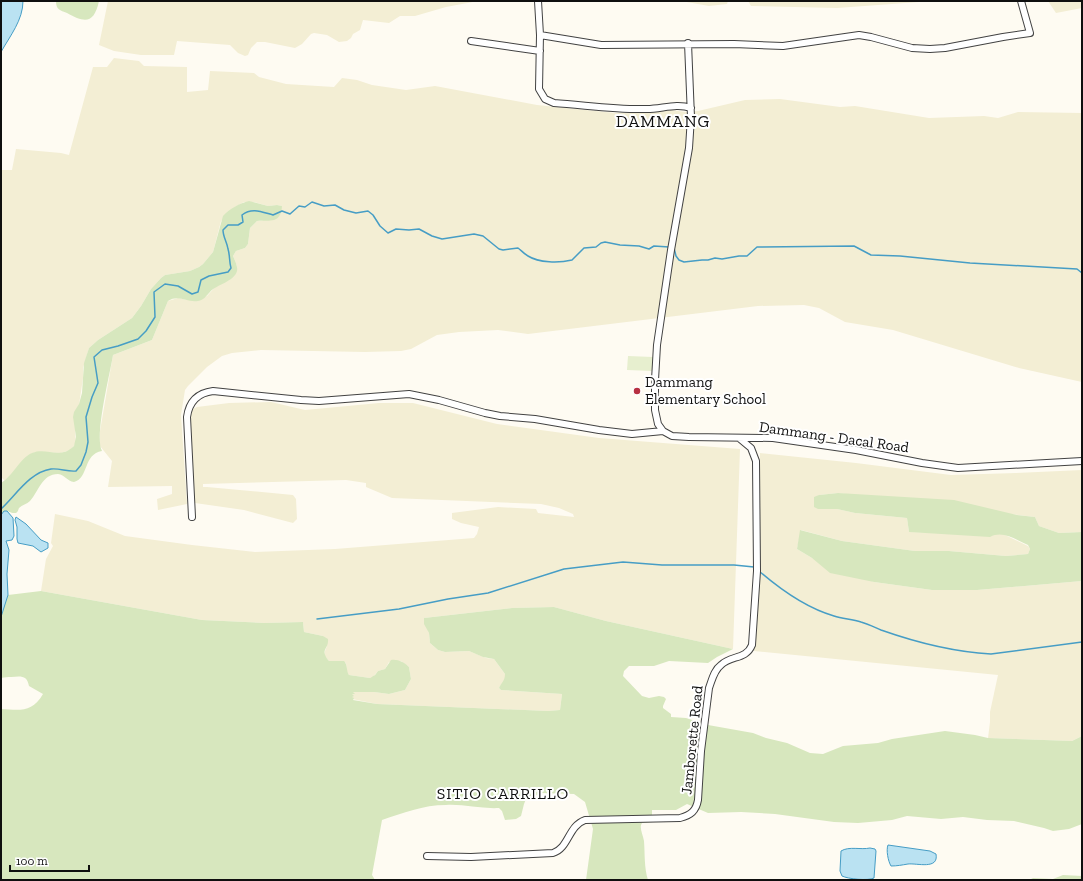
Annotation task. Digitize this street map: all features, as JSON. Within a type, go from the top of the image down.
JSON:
[{"type":"street","points":[[538,1],[540,35],[539,89],[542,97],[550,102],[637,109],[654,109],[679,106],[691,108]]},
{"type":"street","points":[[540,35],[601,45],[688,43],[783,46],[859,36],[871,37],[912,48],[945,48],[1003,37],[1030,34],[1021,1]]},
{"type":"street","points":[[471,41],[540,51]]},
{"type":"street","points":[[663,431],[658,424],[656,416],[655,380],[660,323],[672,241],[689,148],[691,108],[688,43]]},
{"type":"street","points":[[192,517],[187,417],[191,402],[206,392],[213,391],[319,401],[410,394],[500,416],[541,419],[599,430],[632,434],[663,431]]},
{"type":"street","name":"Dammang - Dacal Road","points":[[663,431],[672,436],[678,437],[773,438],[856,450],[922,463],[958,468],[1082,461]]},
{"type":"street","points":[[739,438],[746,443],[754,454]]},
{"type":"street","points":[[754,454],[756,444],[762,438]]},
{"type":"street","name":"Jamborette Road","points":[[427,856],[471,857],[552,854],[558,852],[562,848],[577,824],[585,820],[680,818],[690,814],[697,807],[701,751],[709,688],[712,678],[721,664],[732,658],[747,653],[752,645],[757,571],[756,461],[754,454]]},
{"type":"shaded area","points":[[108,1],[478,1],[446,7],[415,16],[400,16],[389,23],[363,20],[360,30],[353,34],[347,41],[339,42],[327,35],[314,33],[295,48],[265,42],[257,42],[251,48],[248,55],[245,56],[238,53],[230,45],[177,41],[174,55],[141,55],[114,51],[99,45]]},
{"type":"shaded area","points":[[681,1],[728,1],[727,4],[709,6]]},
{"type":"shaded area","points":[[748,1],[933,1],[837,8],[751,6]]},
{"type":"shaded area","points":[[1048,1],[1082,1],[1082,8],[1056,13]]},
{"type":"shaded area","points":[[114,58],[139,61],[144,66],[187,67],[187,92],[208,90],[210,71],[254,73],[259,77],[286,84],[334,87],[342,78],[357,80],[372,85],[406,90],[435,86],[537,105],[615,113],[646,113],[671,110],[686,112],[698,111],[745,100],[780,99],[840,107],[855,106],[929,118],[984,116],[998,118],[1018,112],[1082,113],[1082,382],[1019,368],[893,330],[845,322],[819,308],[804,305],[758,306],[528,334],[498,330],[459,332],[437,335],[411,349],[401,351],[365,352],[261,350],[232,353],[222,356],[207,367],[185,390],[181,415],[187,504],[158,510],[157,499],[172,494],[172,486],[108,487],[112,461],[100,446],[100,431],[113,355],[152,340],[168,301],[178,298],[187,300],[207,296],[217,285],[231,279],[237,266],[233,256],[236,251],[245,248],[248,244],[250,228],[257,221],[262,221],[282,206],[268,206],[254,202],[244,202],[235,207],[221,221],[213,252],[203,264],[190,271],[165,275],[151,289],[132,318],[98,340],[89,348],[83,368],[83,378],[75,432],[76,442],[74,446],[70,450],[61,453],[36,452],[31,454],[5,481],[1,477],[1,170],[12,170],[16,149],[69,155],[93,67],[107,67]]},
{"type":"shaded area","points":[[271,402],[305,410],[379,403],[413,403],[497,424],[599,438],[740,449],[733,649],[606,621],[554,607],[512,608],[424,618],[429,633],[430,643],[438,650],[445,652],[469,651],[486,658],[494,659],[505,674],[505,680],[499,688],[501,690],[562,694],[560,710],[548,711],[377,704],[352,699],[352,692],[389,694],[405,690],[411,679],[409,667],[401,661],[389,662],[385,669],[378,671],[373,677],[370,678],[349,675],[347,673],[346,663],[342,661],[329,661],[324,655],[327,646],[323,636],[304,632],[303,622],[264,623],[202,620],[41,591],[46,559],[53,546],[51,543],[55,514],[88,521],[125,536],[255,552],[335,549],[474,538],[479,527],[461,523],[452,519],[452,513],[498,507],[536,509],[538,513],[574,517],[573,514],[559,508],[541,504],[392,498],[366,487],[366,483],[346,480],[203,484],[203,487],[293,495],[296,499],[297,519],[293,523],[244,510],[195,503],[191,472],[191,410],[197,407],[229,403]]},
{"type":"shaded area","points":[[760,453],[951,475],[1082,470],[1082,532],[1059,533],[1039,526],[1035,517],[838,493],[819,495],[818,509],[837,509],[855,513],[907,518],[909,532],[1003,534],[1028,546],[1030,549],[1028,554],[1006,556],[949,551],[915,551],[842,541],[801,530],[797,549],[812,558],[874,582],[932,590],[977,590],[1082,581],[1082,736],[1072,741],[988,738],[990,712],[998,675],[754,651],[760,564]]},
{"type":"green space","points":[[56,1],[99,1],[97,9],[91,18],[84,20],[59,9]]},
{"type":"green space","points":[[249,201],[268,206],[282,206],[281,212],[280,216],[274,220],[257,221],[250,228],[248,244],[245,248],[236,251],[233,256],[237,267],[235,275],[213,289],[205,298],[200,300],[190,301],[176,298],[168,301],[152,340],[113,355],[101,419],[100,443],[102,451],[96,453],[92,457],[79,480],[74,482],[58,474],[48,477],[41,484],[30,501],[19,508],[17,513],[7,511],[1,515],[1,483],[28,455],[43,451],[59,453],[69,450],[74,446],[76,437],[73,417],[82,393],[84,363],[89,348],[98,340],[132,318],[151,289],[165,275],[190,271],[203,264],[213,252],[223,216],[228,211],[242,203]]},
{"type":"green space","points":[[628,356],[653,357],[652,371],[627,370]]},
{"type":"green space","points":[[838,493],[954,500],[1017,515],[1035,517],[1039,526],[1059,533],[1082,532],[1082,581],[977,590],[932,590],[874,582],[830,573],[812,558],[797,549],[800,530],[842,541],[915,551],[949,551],[1006,556],[1028,554],[1030,549],[1028,545],[1005,535],[995,535],[990,537],[909,532],[907,518],[855,513],[837,509],[818,509],[814,507],[814,497]]},
{"type":"green space","points":[[41,591],[202,620],[264,623],[303,622],[304,632],[323,636],[328,639],[325,652],[326,657],[329,661],[344,661],[349,675],[370,678],[378,671],[385,669],[391,660],[401,661],[409,667],[411,679],[405,690],[389,694],[353,692],[355,694],[352,694],[354,696],[352,697],[354,698],[353,700],[377,704],[548,711],[560,710],[562,694],[501,690],[499,688],[504,680],[505,674],[494,659],[483,657],[469,651],[445,652],[438,650],[430,643],[429,633],[424,624],[424,618],[512,608],[554,607],[606,621],[733,649],[708,663],[669,661],[654,666],[629,666],[624,671],[623,676],[642,696],[649,698],[659,696],[664,697],[666,699],[663,708],[671,714],[671,717],[686,718],[708,725],[753,733],[787,743],[810,753],[823,754],[843,746],[878,743],[892,739],[945,731],[988,738],[1072,741],[1082,736],[1082,824],[1069,829],[1053,831],[1014,821],[963,817],[941,819],[907,816],[892,820],[858,823],[834,822],[775,814],[741,812],[708,813],[687,804],[676,810],[652,810],[652,822],[642,823],[641,829],[644,841],[645,865],[648,880],[586,880],[593,829],[585,802],[574,794],[542,793],[526,799],[521,816],[516,819],[505,820],[502,811],[499,808],[438,805],[405,812],[382,820],[372,875],[375,880],[1,880],[1,709],[25,709],[39,700],[43,694],[29,686],[27,680],[23,677],[18,676],[1,678],[1,617],[8,595]]},
{"type":"green space","points":[[1063,875],[1082,876],[1082,880],[1029,880],[1033,878],[1053,879]]},
{"type":"water","points":[[1,1],[23,1],[21,15],[1,52]]},
{"type":"water","points":[[4,511],[7,511],[13,518],[14,536],[12,540],[6,541],[9,550],[7,574],[8,595],[1,617],[1,515]]},
{"type":"water","points":[[16,517],[26,524],[41,540],[48,543],[48,548],[41,552],[33,546],[18,543],[15,520]]},
{"type":"water","points":[[888,845],[930,851],[936,854],[936,859],[931,864],[926,865],[908,864],[891,866],[887,850]]},
{"type":"water","points":[[848,849],[875,849],[876,851],[874,878],[858,879],[842,876],[840,871],[841,851]]},
{"type":"waterway","points":[[1,509],[30,479],[43,471],[51,469],[76,471],[81,465],[86,452],[88,442],[86,417],[98,383],[94,357],[102,350],[138,339],[146,331],[155,317],[154,292],[165,284],[178,286],[192,294],[198,292],[201,280],[209,276],[228,272],[231,268],[229,251],[223,230],[228,225],[238,225],[243,222],[242,215],[250,211],[273,215],[282,211],[290,214],[299,206],[305,207],[312,202],[324,206],[335,205],[344,210],[356,213],[368,211],[373,215],[380,226],[388,233],[396,229],[419,229],[432,236],[442,239],[474,234],[483,236],[499,249],[503,250],[518,248],[533,258],[549,262],[572,260],[584,248],[596,247],[605,242],[620,245],[639,246],[649,249],[654,246],[669,247]]},
{"type":"waterway","points":[[673,247],[676,256],[679,260],[684,262],[747,256],[757,247],[854,246],[871,255],[900,256],[970,263],[1077,269],[1082,273]]},
{"type":"waterway","points":[[317,619],[399,609],[488,593],[564,569],[623,562],[662,565],[734,565],[754,567]]},
{"type":"waterway","points":[[759,571],[794,598],[824,613],[861,622],[881,630],[935,646],[991,654],[1082,642]]},
{"type":"place","name":"Dammang Elementary School","points":[[637,391]]},
{"type":"district","name":"DAMMANG","points":[[663,121]]},
{"type":"district","name":"SITIO CARRILLO","points":[[503,793]]}]
